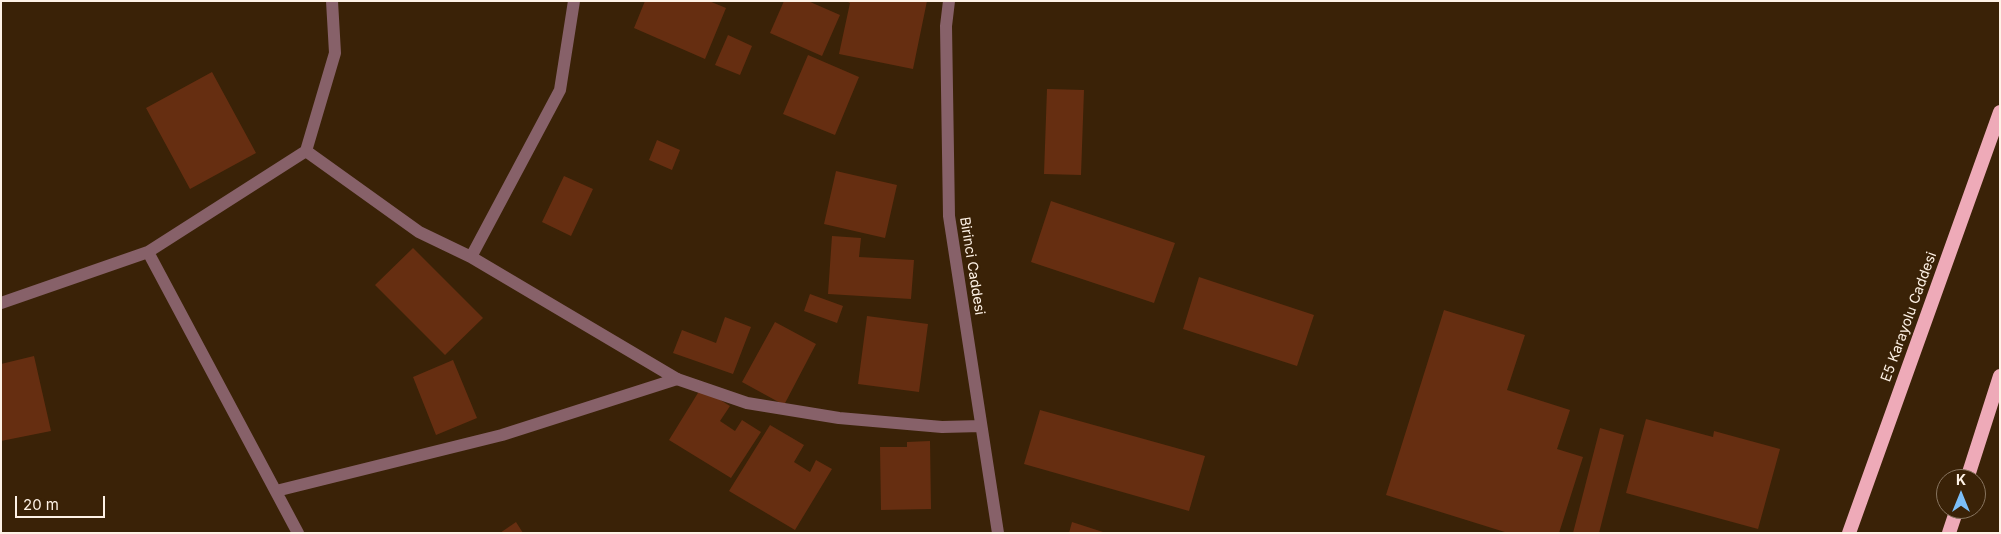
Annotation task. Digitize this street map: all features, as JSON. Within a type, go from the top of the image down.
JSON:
[{"type":"highway","name":"E5 Karayolu Caddesi","points":[[1849,533],[2000,112]]},
{"type":"highway","points":[[1970,469],[2000,376]]},
{"type":"highway","points":[[1950,533],[1954,519]]},
{"type":"street","points":[[1,302],[148,252],[306,151],[335,53],[332,1]]},
{"type":"street","points":[[471,257],[560,90],[574,1]]},
{"type":"street","name":"Birinci Caddesi","points":[[949,1],[946,26],[949,216],[998,533]]},
{"type":"street","points":[[306,151],[420,232],[471,257],[677,380],[747,403],[839,418],[942,427],[982,426]]},
{"type":"street","points":[[148,252],[298,533]]},
{"type":"street","points":[[276,491],[502,435],[677,380]]},
{"type":"building","points":[[645,1],[709,1],[726,8],[705,59],[634,28]]},
{"type":"building","points":[[784,1],[808,1],[840,15],[822,56],[770,33]]},
{"type":"building","points":[[846,1],[927,1],[913,69],[839,54],[850,3]]},
{"type":"building","points":[[728,35],[752,46],[740,75],[715,65]]},
{"type":"building","points":[[808,55],[859,77],[835,135],[783,114]]},
{"type":"building","points":[[212,72],[256,153],[190,189],[146,108]]},
{"type":"building","points":[[1047,89],[1084,90],[1081,175],[1044,174]]},
{"type":"building","points":[[657,140],[680,150],[672,170],[649,160]]},
{"type":"building","points":[[836,171],[897,185],[885,238],[824,224]]},
{"type":"building","points":[[564,176],[593,189],[571,236],[542,222]]},
{"type":"building","points":[[1051,201],[1175,243],[1154,303],[1031,262]]},
{"type":"building","points":[[832,236],[861,238],[859,257],[914,260],[911,299],[828,294]]},
{"type":"building","points":[[413,248],[483,318],[445,355],[375,285]]},
{"type":"building","points":[[1199,277],[1314,315],[1297,366],[1183,329]]},
{"type":"building","points":[[810,294],[843,306],[837,323],[804,311]]},
{"type":"building","points":[[1444,310],[1525,335],[1507,390],[1570,410],[1557,449],[1583,457],[1559,533],[1508,533],[1386,495]]},
{"type":"building","points":[[867,316],[928,324],[919,392],[858,384]]},
{"type":"building","points":[[725,317],[751,327],[733,374],[673,353],[682,330],[716,343]]},
{"type":"building","points":[[775,322],[816,344],[784,405],[742,382]]},
{"type":"building","points":[[34,356],[51,431],[1,441],[1,364]]},
{"type":"building","points":[[453,360],[477,418],[436,435],[413,377]]},
{"type":"building","points":[[701,388],[730,406],[720,421],[735,431],[742,420],[761,432],[731,478],[669,440]]},
{"type":"building","points":[[1040,410],[1205,456],[1189,511],[1024,464]]},
{"type":"building","points":[[1646,419],[1713,437],[1714,431],[1780,449],[1758,529],[1626,493]]},
{"type":"building","points":[[770,425],[804,445],[794,462],[810,472],[816,460],[832,469],[795,530],[729,491]]},
{"type":"building","points":[[1600,428],[1624,435],[1599,533],[1573,533]]},
{"type":"building","points":[[930,441],[931,509],[881,510],[880,447],[907,447],[907,442]]},
{"type":"building","points":[[516,522],[523,533],[500,533]]},
{"type":"building","points":[[1072,522],[1103,532],[1103,533],[1069,533]]}]
